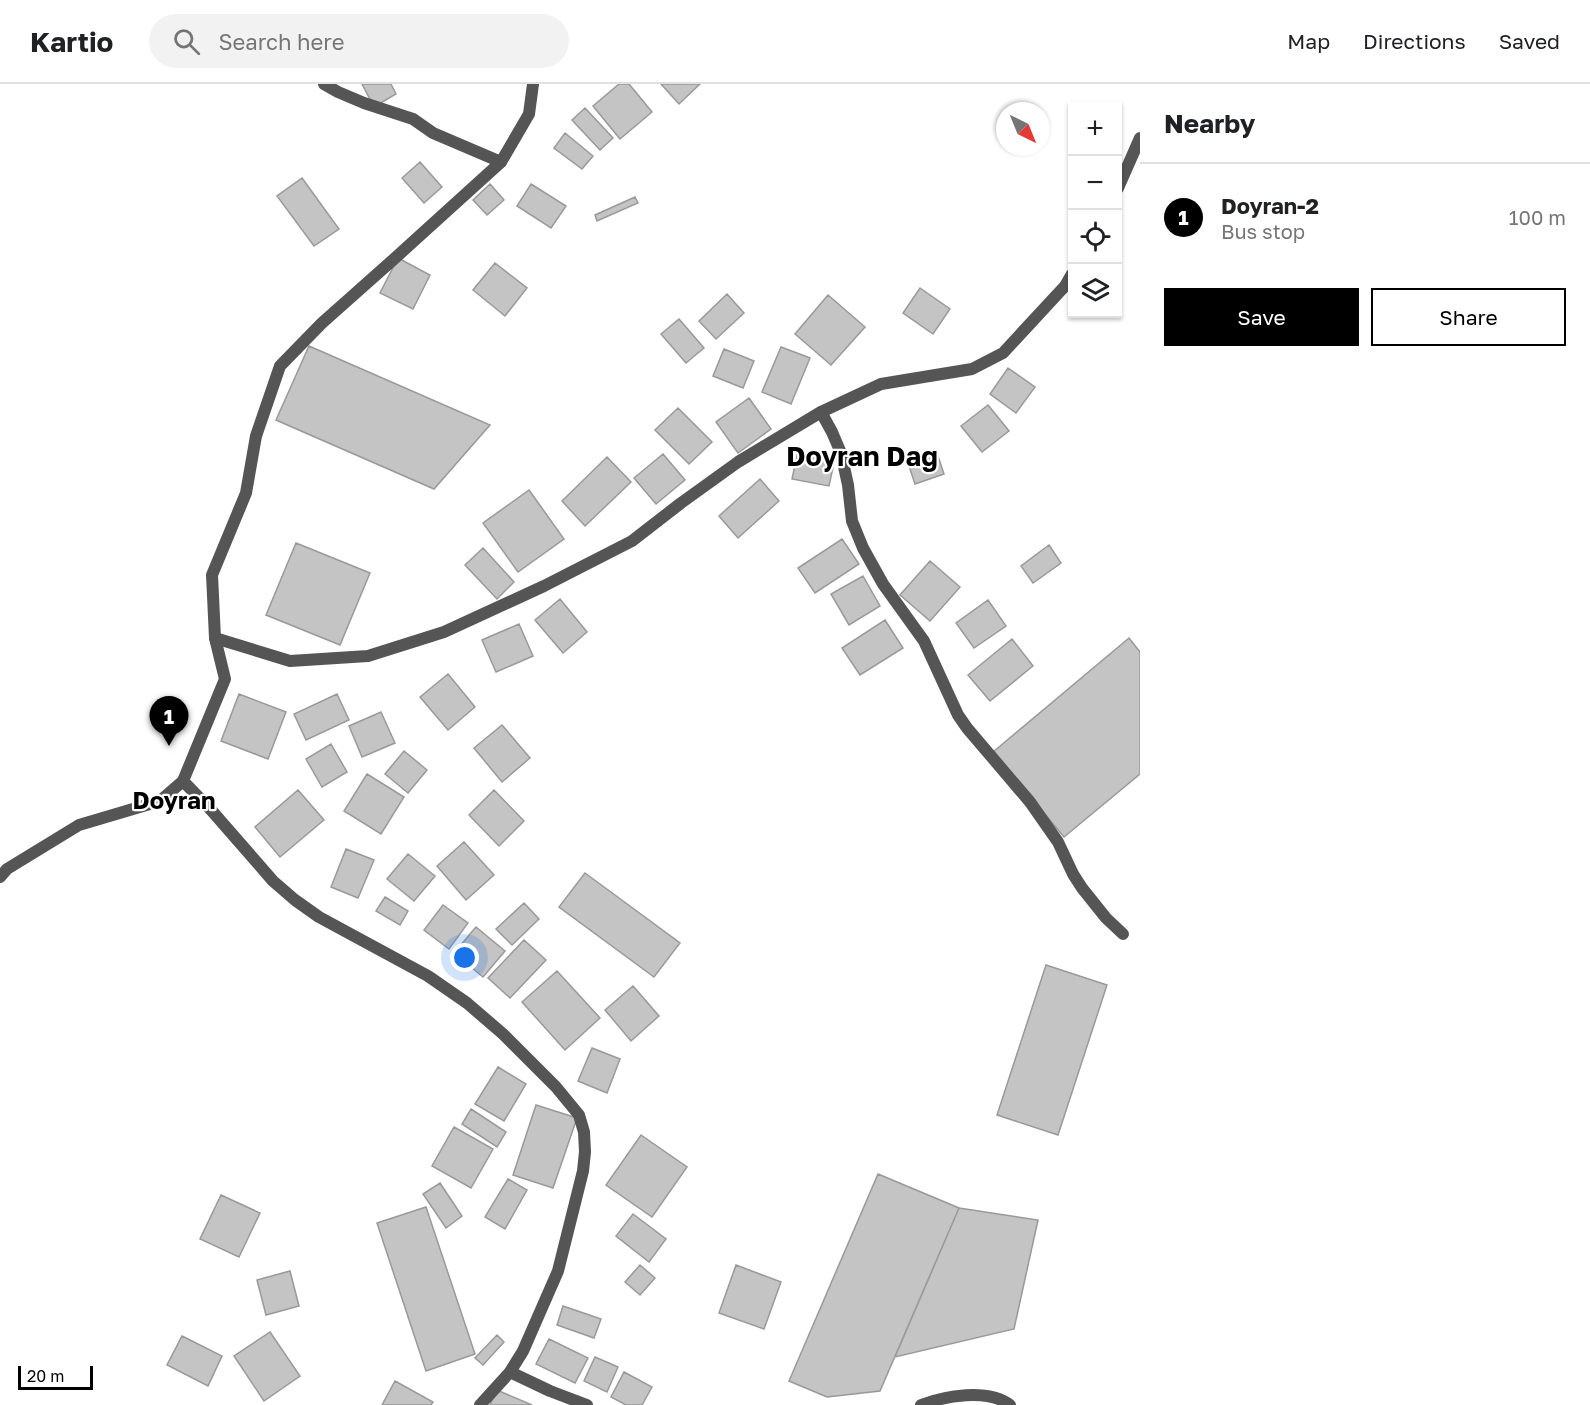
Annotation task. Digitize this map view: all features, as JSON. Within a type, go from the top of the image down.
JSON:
[{"type":"street","points":[[324,84],[364,103],[413,119],[433,134],[501,162]]},
{"type":"street","points":[[0,877],[7,868],[79,825],[160,801],[183,781],[225,679],[215,638],[212,575],[246,493],[256,436],[280,366],[322,323],[501,162],[529,114],[533,84]]},
{"type":"street","points":[[1122,179],[1140,138]]},
{"type":"street","points":[[215,638],[290,661],[368,656],[444,632],[544,586],[632,541],[681,502],[738,462],[821,412],[881,384],[972,369],[1003,353],[1068,281]]},
{"type":"street","points":[[821,412],[841,453],[848,485],[852,521],[872,567],[924,641],[958,715],[967,729],[1030,802],[1058,842],[1082,888],[1106,918],[1123,934]]},
{"type":"street","points":[[183,781],[273,881],[295,900],[318,917],[428,976],[467,1003],[503,1034],[556,1087],[579,1115],[584,1132],[583,1171],[558,1271],[523,1351],[510,1372],[480,1405]]},
{"type":"street","points":[[510,1372],[587,1405]]},
{"type":"street","points":[[921,1405],[937,1399],[980,1395],[994,1397],[1010,1405]]},
{"type":"building","points":[[362,84],[391,84],[396,94],[374,107]]},
{"type":"building","points":[[619,84],[629,84],[652,112],[620,139],[593,106]]},
{"type":"building","points":[[661,84],[700,84],[679,104]]},
{"type":"building","points":[[585,108],[613,138],[600,150],[572,120]]},
{"type":"building","points":[[565,133],[593,156],[582,169],[554,148]]},
{"type":"building","points":[[420,162],[442,187],[424,203],[402,178]]},
{"type":"building","points":[[302,178],[339,229],[314,246],[277,196]]},
{"type":"building","points":[[490,184],[504,200],[487,215],[473,200]]},
{"type":"building","points":[[531,184],[566,206],[551,228],[517,206]]},
{"type":"building","points":[[635,197],[638,203],[597,221],[595,215]]},
{"type":"building","points":[[398,258],[430,275],[413,309],[380,293]]},
{"type":"building","points":[[495,263],[527,288],[505,316],[473,290]]},
{"type":"building","points":[[920,288],[950,309],[933,334],[903,313]]},
{"type":"building","points":[[727,294],[744,313],[716,339],[699,321]]},
{"type":"building","points":[[828,295],[865,327],[831,365],[795,334]]},
{"type":"building","points":[[679,319],[704,348],[686,363],[661,334]]},
{"type":"building","points":[[309,346],[490,425],[434,489],[276,420]]},
{"type":"building","points":[[781,347],[810,358],[791,404],[762,392]]},
{"type":"building","points":[[724,349],[754,361],[743,388],[713,376]]},
{"type":"building","points":[[1008,368],[1035,387],[1016,413],[990,394]]},
{"type":"building","points":[[749,398],[771,429],[738,453],[716,422]]},
{"type":"building","points":[[988,405],[1009,431],[982,452],[961,426]]},
{"type":"building","points":[[678,408],[712,442],[689,464],[655,430]]},
{"type":"building","points":[[936,450],[944,474],[915,484],[907,460]]},
{"type":"building","points":[[798,451],[835,458],[829,486],[792,479]]},
{"type":"building","points":[[663,454],[685,480],[656,504],[634,478]]},
{"type":"building","points":[[607,457],[631,482],[585,526],[562,501]]},
{"type":"building","points":[[760,479],[779,501],[738,538],[719,516]]},
{"type":"building","points":[[529,490],[564,539],[518,572],[483,523]]},
{"type":"building","points":[[842,539],[859,564],[815,593],[798,568]]},
{"type":"building","points":[[296,543],[370,573],[340,645],[266,615]]},
{"type":"building","points":[[1049,545],[1061,563],[1033,583],[1021,566]]},
{"type":"building","points":[[483,548],[514,582],[497,599],[465,565]]},
{"type":"building","points":[[930,561],[960,587],[930,621],[900,595]]},
{"type":"building","points":[[863,576],[880,606],[849,625],[831,594]]},
{"type":"building","points":[[560,599],[587,632],[563,653],[535,620]]},
{"type":"building","points":[[988,600],[1006,626],[974,648],[956,623]]},
{"type":"building","points":[[885,620],[903,648],[860,675],[842,648]]},
{"type":"building","points":[[519,624],[533,656],[496,672],[482,640]]},
{"type":"building","points":[[1129,638],[1140,652],[1140,774],[1064,837],[993,752]]},
{"type":"building","points":[[1012,639],[1033,666],[990,701],[968,675]]},
{"type":"building","points":[[448,674],[475,707],[448,730],[420,697]]},
{"type":"building","points":[[239,694],[286,712],[268,759],[221,741]]},
{"type":"building","points":[[337,694],[349,720],[306,740],[294,714]]},
{"type":"building","points":[[381,712],[395,743],[362,757],[349,726]]},
{"type":"building","points":[[502,725],[530,758],[502,782],[474,748]]},
{"type":"building","points":[[331,744],[347,772],[322,787],[306,759]]},
{"type":"building","points":[[404,751],[427,770],[408,793],[385,774]]},
{"type":"building","points":[[367,774],[404,797],[381,834],[344,811]]},
{"type":"building","points":[[298,790],[324,820],[280,857],[255,827]]},
{"type":"building","points":[[494,790],[524,821],[499,846],[469,815]]},
{"type":"building","points":[[464,842],[494,875],[466,900],[437,866]]},
{"type":"building","points":[[346,849],[374,860],[358,898],[331,887]]},
{"type":"building","points":[[408,854],[435,876],[414,901],[387,879]]},
{"type":"building","points":[[585,873],[680,943],[654,977],[559,907]]},
{"type":"building","points":[[385,897],[408,911],[400,925],[376,911]]},
{"type":"building","points":[[524,903],[539,919],[512,945],[496,929]]},
{"type":"building","points":[[443,905],[468,923],[449,949],[424,930]]},
{"type":"building","points":[[476,927],[505,951],[483,977],[454,953]]},
{"type":"building","points":[[524,940],[546,960],[510,998],[488,978]]},
{"type":"building","points":[[1046,965],[1107,985],[1058,1135],[997,1115]]},
{"type":"building","points":[[557,971],[600,1018],[565,1050],[522,1002]]},
{"type":"building","points":[[633,986],[659,1016],[631,1041],[605,1010]]},
{"type":"building","points":[[592,1048],[620,1059],[607,1093],[578,1081]]},
{"type":"building","points":[[498,1067],[526,1084],[504,1121],[475,1104]]},
{"type":"building","points":[[536,1105],[577,1118],[553,1188],[513,1175]]},
{"type":"building","points":[[471,1109],[506,1132],[497,1147],[462,1124]]},
{"type":"building","points":[[454,1127],[493,1149],[471,1188],[432,1166]]},
{"type":"building","points":[[641,1135],[687,1167],[652,1217],[606,1185]]},
{"type":"building","points":[[878,1174],[959,1208],[880,1391],[827,1397],[789,1381]]},
{"type":"building","points":[[508,1179],[527,1190],[505,1229],[485,1217]]},
{"type":"building","points":[[440,1183],[462,1216],[446,1228],[423,1194]]},
{"type":"building","points":[[221,1195],[260,1213],[239,1257],[200,1239]]},
{"type":"building","points":[[426,1207],[475,1354],[426,1371],[377,1223]]},
{"type":"building","points":[[959,1208],[1038,1220],[1014,1329],[895,1357]]},
{"type":"building","points":[[633,1214],[666,1239],[649,1262],[616,1236]]},
{"type":"building","points":[[640,1265],[655,1278],[640,1295],[625,1282]]},
{"type":"building","points":[[736,1265],[781,1282],[764,1329],[719,1313]]},
{"type":"building","points":[[290,1271],[299,1306],[266,1315],[257,1280]]},
{"type":"building","points":[[563,1306],[601,1319],[594,1338],[557,1325]]},
{"type":"building","points":[[270,1332],[300,1376],[264,1401],[234,1356]]},
{"type":"building","points":[[497,1335],[504,1342],[483,1365],[475,1358]]},
{"type":"building","points":[[182,1336],[222,1356],[208,1386],[167,1365]]},
{"type":"building","points":[[549,1339],[588,1358],[575,1383],[536,1364]]},
{"type":"building","points":[[595,1357],[618,1367],[607,1392],[584,1381]]},
{"type":"building","points":[[624,1372],[652,1387],[642,1405],[626,1405],[611,1397]]},
{"type":"building","points":[[395,1381],[433,1402],[431,1405],[382,1405]]},
{"type":"building","points":[[497,1390],[532,1405],[490,1405]]},
{"type":"place","name":"Doyran-2","points":[[169,746]]},
{"type":"district","name":"Doyran Dağ","points":[[862,457]]},
{"type":"district","name":"Doyran","points":[[174,801]]}]
